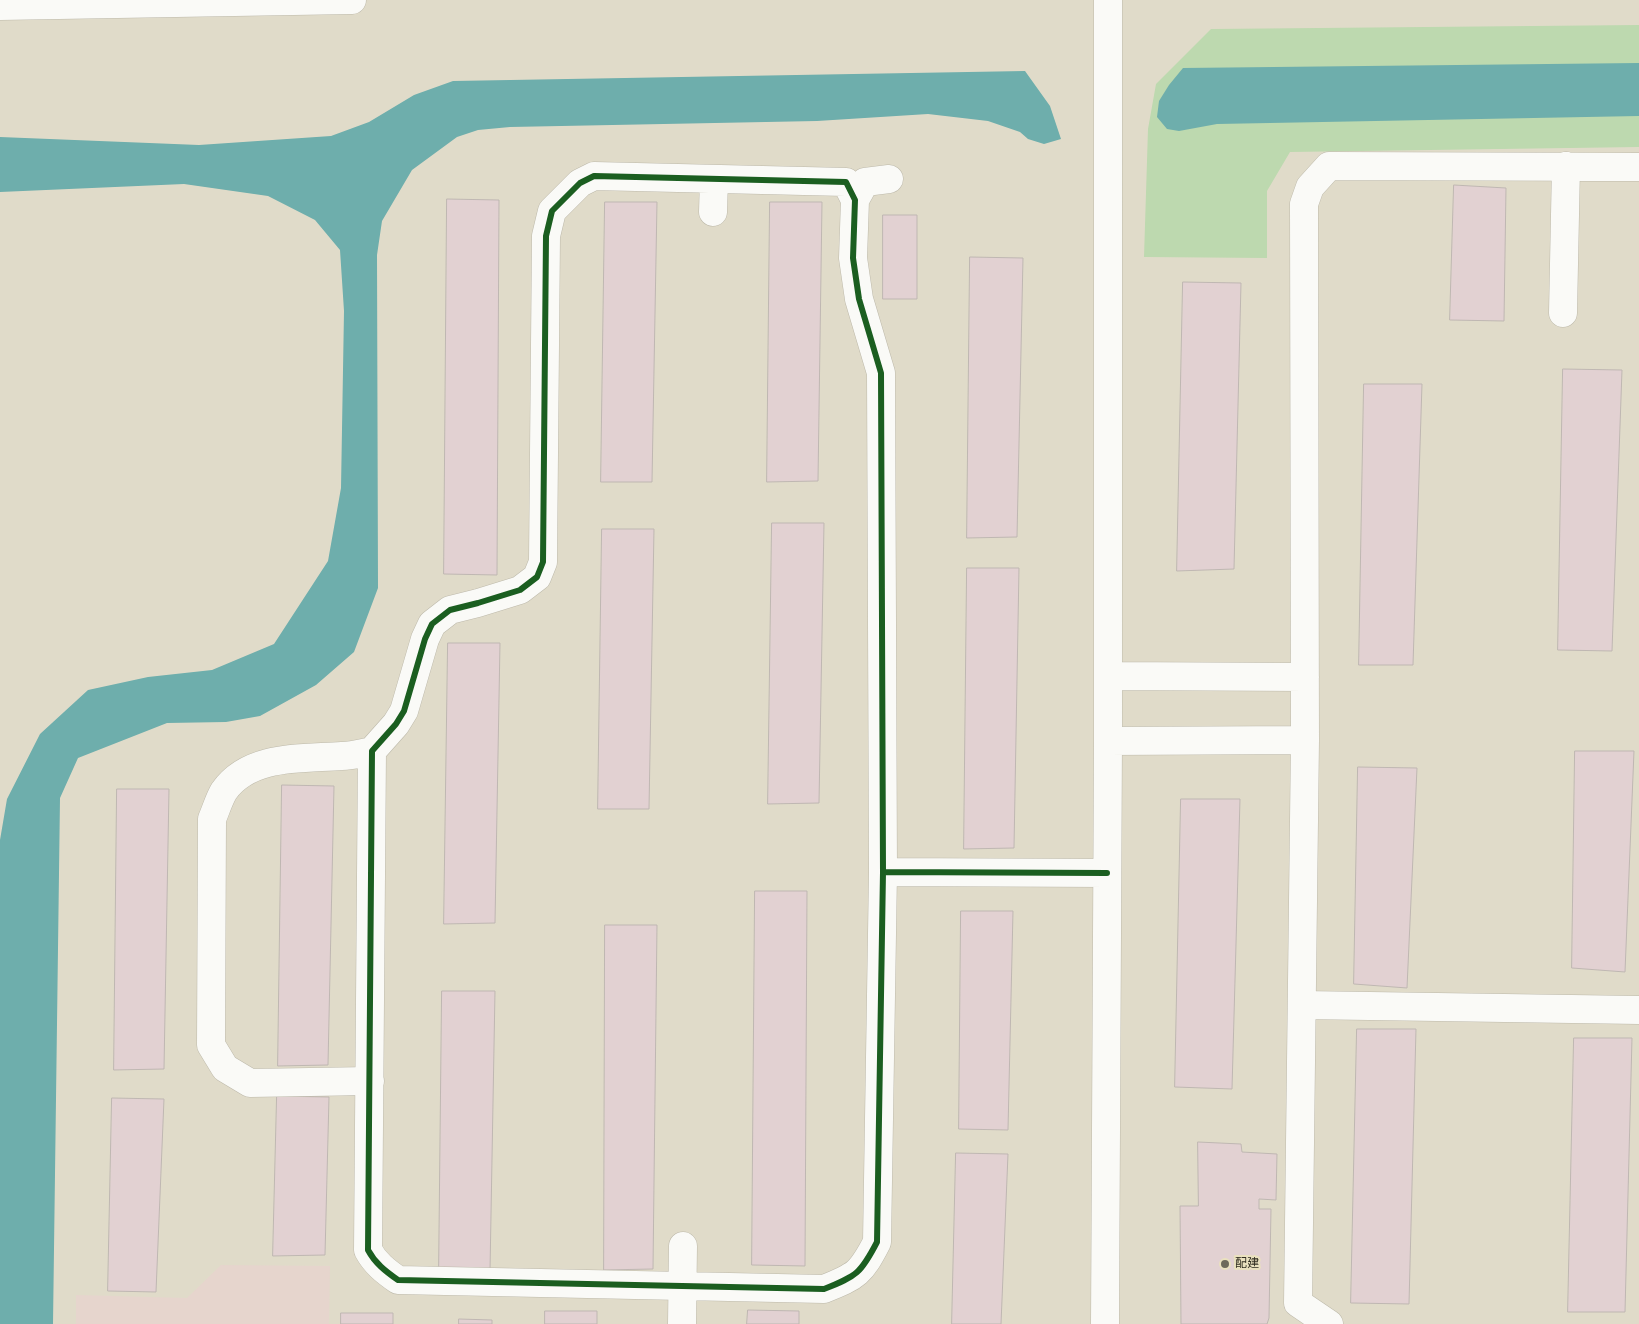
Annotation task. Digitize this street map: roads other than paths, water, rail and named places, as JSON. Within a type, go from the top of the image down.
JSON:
[{"type":"street","points":[[0,6],[352,0]]},
{"type":"street","points":[[1105,1324],[1108,741],[1108,0]]},
{"type":"street","points":[[1329,1324],[1298,1303],[1305,740],[1304,204],[1310,187],[1329,166],[1639,167]]},
{"type":"street","points":[[1564,314],[1566,166]]},
{"type":"street","points":[[370,1081],[250,1083],[225,1068],[211,1045],[212,819],[224,791],[240,776],[266,763],[308,757],[344,756],[372,750],[396,724],[404,711],[425,639],[432,624],[450,610],[520,590],[537,577],[543,562],[546,236],[552,211],[580,183],[594,176],[846,182],[855,200]]},
{"type":"street","points":[[372,750],[368,1250],[385,1271],[398,1280],[824,1289],[849,1279],[860,1270],[865,1265],[877,1242],[883,872],[881,373],[859,299],[852,258],[855,200],[865,182],[889,179]]},
{"type":"street","points":[[713,212],[714,180]]},
{"type":"street","points":[[1108,676],[1305,677]]},
{"type":"street","points":[[1108,741],[1305,740]]},
{"type":"street","points":[[883,872],[1107,873]]},
{"type":"street","points":[[1302,1005],[1639,1010]]},
{"type":"street","points":[[682,1324],[684,1246]]},
{"type":"water","points":[[1639,63],[1639,116],[1217,124],[1179,131],[1167,129],[1157,117],[1159,101],[1183,68]]},
{"type":"water","points":[[1025,71],[1050,106],[1061,139],[1044,144],[1028,139],[1020,132],[988,121],[928,114],[817,121],[510,127],[478,130],[457,137],[412,170],[382,221],[377,255],[378,588],[354,652],[316,685],[260,716],[226,722],[167,723],[78,758],[60,798],[53,1324],[0,1324],[0,840],[7,799],[40,734],[88,690],[148,677],[212,670],[274,644],[328,561],[341,488],[344,311],[340,250],[315,220],[268,196],[184,184],[0,192],[0,137],[199,145],[331,136],[369,122],[414,95],[453,81]]},
{"type":"place","name":"配建","points":[[1225,1264]]}]
